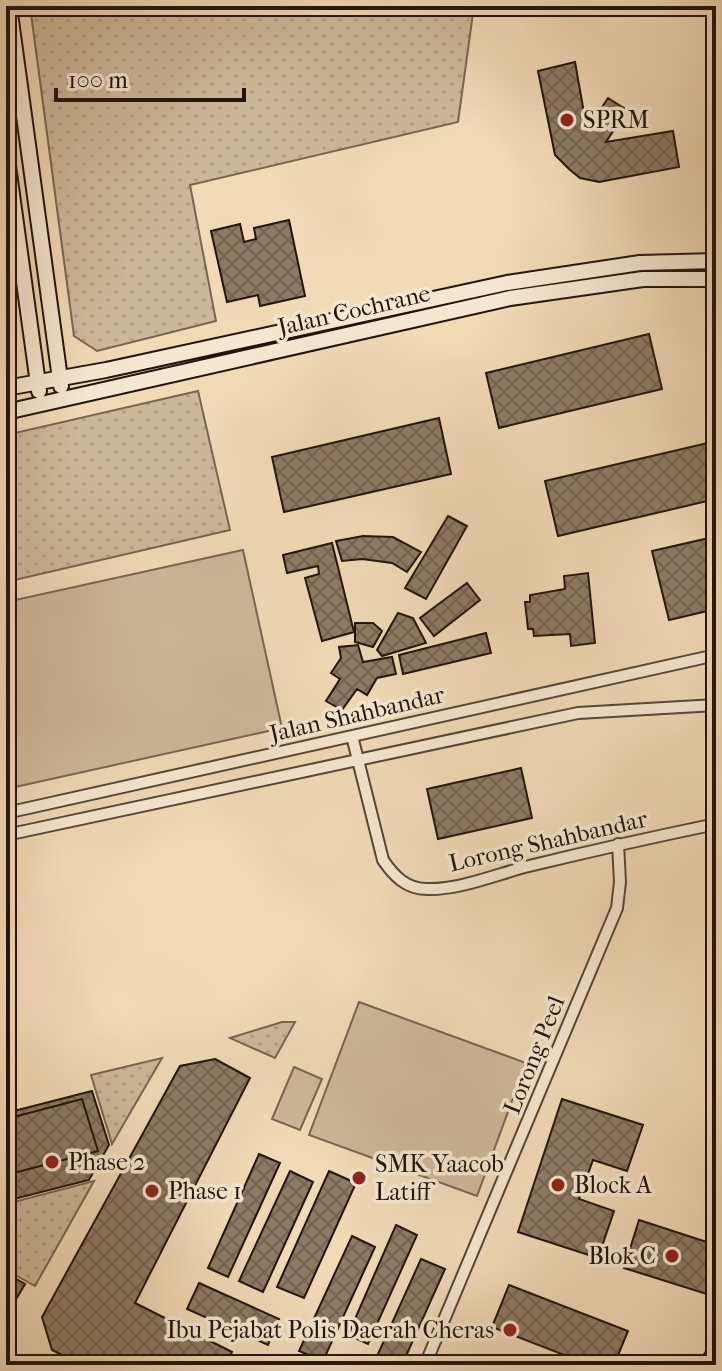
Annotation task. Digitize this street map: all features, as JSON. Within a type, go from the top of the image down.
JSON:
[{"type":"street","points":[[9,6],[64,399]]},
{"type":"street","points":[[6,151],[42,404]]},
{"type":"street","name":"Jalan Cochrane","points":[[6,388],[106,370],[507,283],[640,263],[716,261]]},
{"type":"street","name":"Jalan Cochrane","points":[[6,412],[510,298],[643,279],[716,279]]},
{"type":"street","name":"Jalan Shahbandar","points":[[6,813],[716,655]]},
{"type":"street","name":"Jalan Shahbandar","points":[[6,835],[578,713],[716,705]]},
{"type":"street","name":"Lorong Shahbandar","points":[[352,736],[383,860],[393,875],[406,885],[426,889],[459,884],[618,844],[716,824]]},
{"type":"street","name":"Lorong Peel","points":[[425,1365],[617,908],[620,882],[618,844]]},
{"type":"shaded area","points":[[30,6],[474,6],[458,122],[190,185],[216,321],[97,351],[74,336]]},
{"type":"shaded area","points":[[198,391],[230,530],[6,582],[6,435]]},
{"type":"shaded area","points":[[243,550],[282,728],[6,789],[6,602]]},
{"type":"shaded area","points":[[359,1002],[526,1063],[477,1196],[309,1135]]},
{"type":"shaded area","points":[[282,1022],[295,1022],[275,1058],[230,1038]]},
{"type":"shaded area","points":[[162,1058],[112,1144],[91,1075]]},
{"type":"shaded area","points":[[294,1067],[322,1079],[300,1130],[272,1119]]},
{"type":"shaded area","points":[[94,1181],[35,1286],[8,1271],[6,1204]]},
{"type":"building","name":"SPRM","points":[[575,62],[587,130],[608,98],[627,110],[606,142],[673,131],[679,167],[599,182],[580,178],[555,155],[538,71]]},
{"type":"building","points":[[289,220],[305,296],[260,306],[258,295],[227,302],[211,231],[240,224],[244,242],[256,239],[254,228]]},
{"type":"building","points":[[649,334],[662,389],[499,428],[486,373]]},
{"type":"building","points":[[439,418],[451,474],[284,512],[272,457]]},
{"type":"building","points":[[712,442],[716,461],[716,499],[558,536],[545,481]]},
{"type":"building","points":[[448,516],[467,526],[426,599],[405,588]]},
{"type":"building","points":[[363,536],[393,537],[421,552],[407,572],[392,563],[362,559],[342,561],[336,541]]},
{"type":"building","points":[[709,538],[716,567],[716,609],[669,620],[652,551]]},
{"type":"building","points":[[332,543],[354,632],[322,641],[305,578],[319,574],[318,566],[287,573],[283,555]]},
{"type":"building","points":[[588,573],[595,643],[571,646],[570,634],[534,636],[533,629],[528,629],[525,602],[530,602],[530,595],[565,589],[564,576]]},
{"type":"building","points":[[467,583],[480,600],[434,636],[420,618]]},
{"type":"building","points":[[398,613],[413,618],[426,643],[382,656],[377,650]]},
{"type":"building","points":[[355,623],[373,623],[382,631],[373,647],[355,642]]},
{"type":"building","points":[[486,633],[491,653],[403,674],[399,655]]},
{"type":"building","points":[[358,645],[363,662],[392,657],[396,674],[377,678],[367,695],[357,689],[342,710],[326,701],[340,679],[331,673],[341,658],[339,647]]},
{"type":"building","points":[[521,768],[532,818],[438,839],[427,789]]},
{"type":"building","name":"Phase 1","points":[[215,1059],[250,1078],[135,1303],[232,1352],[225,1365],[82,1365],[52,1350],[42,1317],[180,1066]]},
{"type":"building","name":"Phase 2","points":[[92,1091],[109,1145],[89,1180],[6,1201],[6,1113]]},
{"type":"building","points":[[82,1099],[98,1151],[6,1175],[6,1119]]},
{"type":"building","name":"Block A","points":[[562,1099],[643,1125],[627,1171],[593,1160],[579,1199],[614,1211],[598,1258],[518,1232]]},
{"type":"building","points":[[259,1154],[280,1163],[228,1277],[208,1268]]},
{"type":"building","points":[[290,1171],[313,1182],[263,1292],[239,1281]]},
{"type":"building","points":[[329,1171],[356,1183],[304,1298],[277,1287]]},
{"type":"building","name":"Blok C","points":[[639,1220],[716,1245],[716,1297],[624,1268]]},
{"type":"building","points":[[396,1225],[417,1235],[368,1344],[348,1335]]},
{"type":"building","points":[[352,1236],[375,1247],[323,1361],[299,1351]]},
{"type":"building","points":[[421,1259],[445,1269],[402,1365],[373,1365]]},
{"type":"building","points":[[6,1273],[25,1284],[6,1316]]},
{"type":"building","points":[[199,1283],[279,1319],[268,1345],[187,1309]]},
{"type":"building","points":[[509,1285],[628,1331],[614,1365],[590,1365],[492,1327]]},
{"type":"building","points":[[716,1336],[716,1365],[697,1365]]},
{"type":"place","name":"SPRM","points":[[567,120]]},
{"type":"place","name":"Phase 2","points":[[52,1162]]},
{"type":"place","name":"SMK Yaacob Latiff","points":[[359,1178]]},
{"type":"place","name":"Block A","points":[[558,1185]]},
{"type":"place","name":"Phase 1","points":[[152,1191]]},
{"type":"place","name":"Blok C","points":[[672,1256]]},
{"type":"place","name":"Ibu Pejabat Polis Daerah Cheras","points":[[510,1330]]}]
